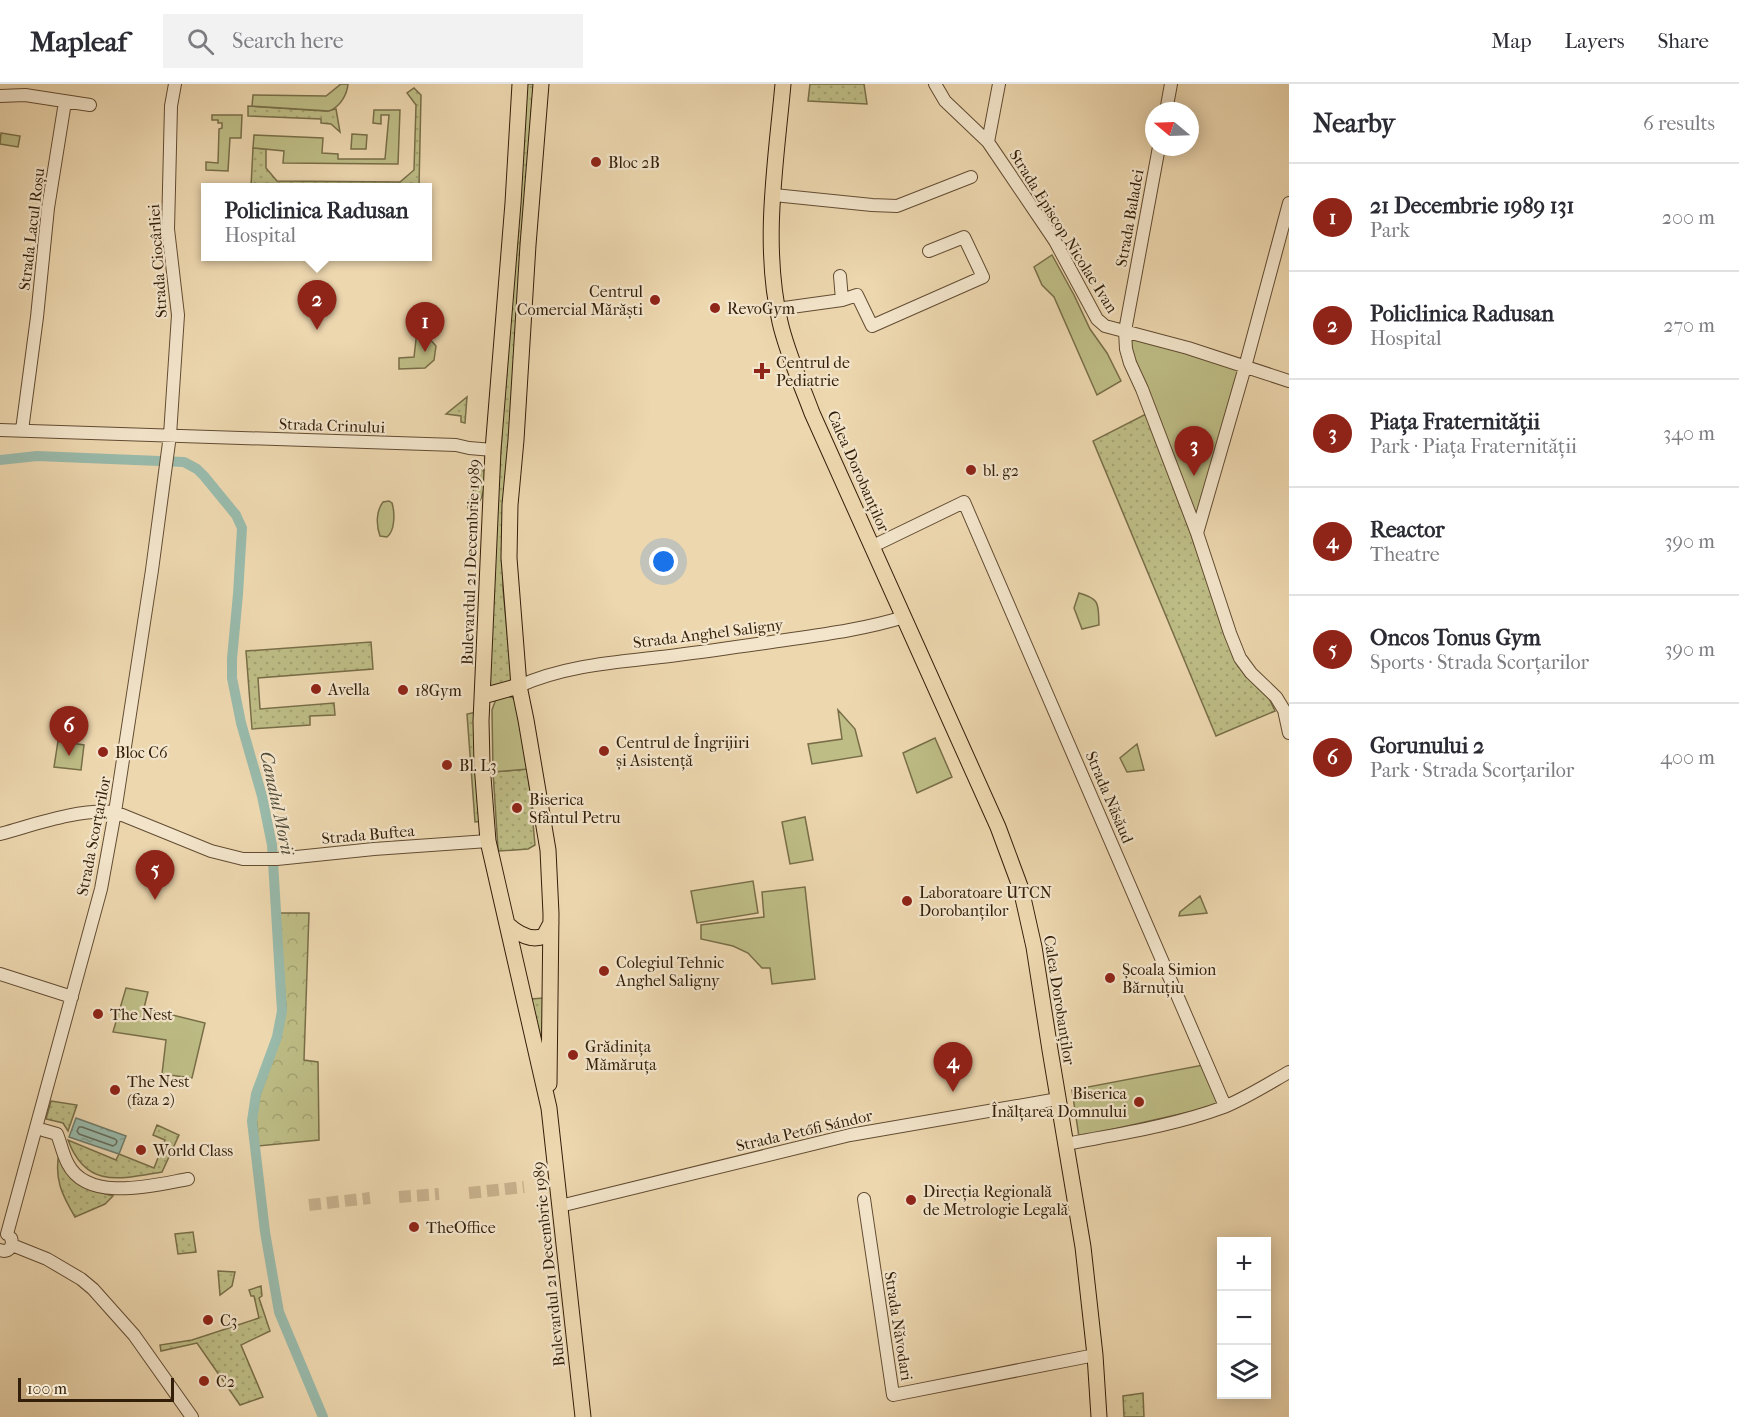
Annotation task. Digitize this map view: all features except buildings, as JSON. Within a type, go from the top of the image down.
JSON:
[{"type":"main road","name":"Bulevardul 21 Decembrie 1989","points":[[520,84],[493,450],[481,721],[482,764],[488,841],[549,1108],[583,1417]]},
{"type":"main road","name":"Bulevardul 21 Decembrie 1989","points":[[541,84],[509,526],[510,572],[519,686],[547,843],[551,923],[549,1108]]},
{"type":"main road","name":"Calea Dorobanților","points":[[783,84],[770,251],[780,322],[812,413],[998,827],[1021,889],[1034,947],[1083,1247],[1095,1355],[1099,1417]]},
{"type":"main road","points":[[483,696],[519,686]]},
{"type":"main road","points":[[507,924],[523,935],[535,939],[544,936],[551,923]]},
{"type":"street","name":"Strada Ciocârliei","points":[[170,435],[178,315],[168,229],[171,106],[175,84]]},
{"type":"street","name":"Strada Episcop Nicolae Ivan","points":[[935,84],[945,101],[988,142],[1055,241],[1097,318],[1105,326],[1188,348],[1289,381]]},
{"type":"street","points":[[988,142],[999,84]]},
{"type":"street","points":[[1168,102],[1171,84]]},
{"type":"street","points":[[0,96],[26,89],[65,102],[90,105]]},
{"type":"street","name":"Strada Lacul Roșu","points":[[22,430],[48,208],[65,102]]},
{"type":"street","name":"Strada Baladei","points":[[1157,156],[1125,331],[1126,349],[1197,533],[1214,588],[1240,658],[1251,673],[1276,697],[1284,710],[1289,733]]},
{"type":"street","points":[[774,195],[897,206],[970,177]]},
{"type":"street","points":[[1197,533],[1289,203]]},
{"type":"street","points":[[777,309],[842,300],[857,295],[872,326],[983,277],[964,237],[929,251]]},
{"type":"street","points":[[840,276],[842,300]]},
{"type":"street","name":"Strada Crinului","points":[[0,430],[456,445],[493,450]]},
{"type":"street","name":"Strada Scorțarilor","points":[[4,1246],[101,889],[152,570],[170,435]]},
{"type":"street","name":"Calea Dorobanților","points":[[873,546],[964,501]]},
{"type":"street","name":"Strada Năsăud","points":[[964,501],[1226,1106]]},
{"type":"street","name":"Strada Anghel Saligny","points":[[519,686],[536,678],[602,663],[819,635],[903,617]]},
{"type":"street","points":[[0,834],[61,817],[89,812],[115,812]]},
{"type":"street","name":"Strada Buftea","points":[[115,812],[211,851],[243,859],[285,858],[488,841]]},
{"type":"street","points":[[0,974],[72,997]]},
{"type":"street","points":[[1066,1144],[1175,1122],[1226,1106],[1289,1072]]},
{"type":"street","name":"Strada Petőfi Sándor","points":[[560,1206],[850,1135],[1058,1099]]},
{"type":"street","points":[[43,1130],[57,1134],[68,1165],[81,1180],[94,1186],[113,1189],[141,1187],[188,1179]]},
{"type":"street","name":"Strada Năvodari","points":[[864,1199],[893,1395],[1095,1355]]},
{"type":"street","points":[[4,1246],[47,1259],[81,1279],[93,1289],[134,1335],[192,1417]]},
{"type":"green space","points":[[341,84],[348,84],[346,92],[340,104],[329,111],[252,106],[253,95],[326,96]]},
{"type":"green space","points":[[526,84],[538,84],[504,535],[503,589],[512,683],[487,689],[497,504]]},
{"type":"green space","points":[[810,84],[864,84],[867,104],[808,101]]},
{"type":"green space","points":[[414,88],[421,95],[419,183],[251,183],[253,148],[266,149],[266,168],[277,181],[400,182],[414,170],[416,105],[407,93]]},
{"type":"green space","points":[[248,106],[326,111],[336,109],[340,132],[331,124],[321,123],[321,119],[248,116]]},
{"type":"green space","points":[[374,110],[400,110],[398,164],[283,163],[284,151],[253,148],[254,135],[323,138],[322,153],[338,154],[338,159],[385,159],[389,115],[381,115],[381,124],[373,123]]},
{"type":"green space","points":[[212,115],[242,115],[241,138],[230,138],[228,171],[206,170],[206,162],[218,163],[219,129],[222,128],[222,123],[212,120]]},
{"type":"green space","points":[[1,133],[20,136],[18,147],[0,144]]},
{"type":"green space","points":[[352,134],[367,135],[366,149],[351,149]]},
{"type":"green space","points":[[1052,255],[1090,329],[1107,353],[1121,381],[1097,395],[1054,297],[1042,285],[1034,267]]},
{"type":"green space","points":[[417,331],[428,331],[428,337],[436,346],[434,360],[425,368],[399,369],[399,358],[414,357]]},
{"type":"green space","points":[[1125,331],[1245,367],[1197,533]]},
{"type":"green space","points":[[467,397],[465,423],[461,422],[461,416],[446,414]]},
{"type":"green space","points":[[1146,414],[1238,666],[1268,696],[1275,711],[1216,736],[1093,441]]},
{"type":"green space","points":[[476,462],[483,464],[484,486],[476,507],[468,508],[473,494]]},
{"type":"green space","points":[[389,501],[393,507],[393,526],[387,537],[380,536],[377,523],[378,514],[383,502]]},
{"type":"green space","points":[[1079,593],[1095,600],[1099,612],[1099,625],[1082,629],[1074,608]]},
{"type":"green space","points":[[371,642],[373,669],[258,678],[260,709],[334,703],[335,715],[310,716],[310,725],[252,729],[246,651]]},
{"type":"green space","points":[[506,695],[515,700],[528,769],[493,772],[492,710],[496,699]]},
{"type":"green space","points":[[838,710],[855,729],[862,756],[812,764],[808,744],[842,739]]},
{"type":"green space","points":[[477,712],[483,821],[475,822],[467,714]]},
{"type":"green space","points":[[935,738],[952,777],[917,793],[903,753]]},
{"type":"green space","points":[[58,741],[84,745],[81,770],[54,767]]},
{"type":"green space","points":[[1137,744],[1144,770],[1127,772],[1120,758]]},
{"type":"green space","points":[[528,769],[535,845],[528,849],[499,851],[493,772]]},
{"type":"green space","points":[[805,817],[813,860],[790,864],[782,822]]},
{"type":"green space","points":[[753,881],[758,913],[697,923],[691,891]]},
{"type":"green space","points":[[805,887],[815,979],[772,984],[770,968],[762,968],[748,953],[733,946],[701,939],[701,925],[764,917],[762,892]]},
{"type":"green space","points":[[1200,896],[1207,913],[1179,916],[1180,912]]},
{"type":"green space","points":[[279,913],[309,913],[304,1060],[318,1062],[319,1140],[258,1146],[256,1114],[286,1010]]},
{"type":"green space","points":[[126,988],[148,992],[144,1008],[205,1023],[192,1078],[162,1074],[166,1040],[113,1032]]},
{"type":"green space","points":[[544,998],[548,1098],[531,999]]},
{"type":"green space","points":[[1203,1065],[1220,1105],[1079,1137],[1072,1090]]},
{"type":"green space","points":[[51,1101],[77,1105],[68,1131],[63,1123],[46,1119]]},
{"type":"green space","points":[[157,1125],[179,1135],[162,1172],[147,1175],[119,1178],[95,1174],[84,1167],[75,1156],[68,1140],[116,1160],[119,1154],[154,1168],[165,1140],[153,1135]]},
{"type":"green space","points":[[59,1153],[80,1182],[92,1190],[113,1196],[105,1204],[75,1217],[58,1179]]},
{"type":"green space","points":[[193,1232],[196,1252],[178,1254],[175,1234]]},
{"type":"green space","points":[[218,1271],[235,1272],[232,1286],[220,1295]]},
{"type":"green space","points":[[261,1286],[262,1296],[259,1298],[270,1331],[241,1345],[263,1397],[240,1405],[197,1343],[161,1351],[160,1345],[192,1340],[259,1318],[254,1296],[251,1296],[249,1290]]},
{"type":"green space","points":[[1143,1393],[1144,1417],[1124,1417],[1123,1396]]},
{"type":"water","points":[[76,1118],[126,1136],[119,1154],[69,1137]]},
{"type":"waterway","name":"Canalul Morii","points":[[0,460],[37,456],[184,462],[204,476],[236,515],[242,528],[232,678],[272,845],[282,1011],[277,1037],[256,1094],[252,1121],[265,1232],[279,1312],[323,1417]]},
{"type":"tunnel","points":[[469,1193],[524,1187]]},
{"type":"tunnel","points":[[399,1197],[439,1194]]},
{"type":"tunnel","points":[[309,1205],[370,1198]]},
{"type":"place","name":"Bloc 2B","points":[[596,162]]},
{"type":"place","name":"Centrul Comercial Mărăști","points":[[655,300]]},
{"type":"place","name":"RevoGym","points":[[715,308]]},
{"type":"place","name":"Policlinica Radusan","points":[[317,330]]},
{"type":"place","name":"21 Decembrie 1989 131","points":[[425,352]]},
{"type":"place","name":"Centrul de Pediatrie","points":[[762,371]]},
{"type":"place","name":"bl. g2","points":[[971,470]]},
{"type":"place","name":"Piața Fraternității","points":[[1194,476]]},
{"type":"place","name":"Avella","points":[[316,689]]},
{"type":"place","name":"18Gym","points":[[403,690]]},
{"type":"place","name":"Centrul de Îngrijiri și Asistență","points":[[604,751]]},
{"type":"place","name":"Bloc C6","points":[[103,752]]},
{"type":"place","name":"Gorunului 2","points":[[69,756]]},
{"type":"place","name":"Bl. L3","points":[[447,765]]},
{"type":"place","name":"Biserica Sfântul Petru","points":[[517,808]]},
{"type":"place","name":"Oncos Tonus Gym","points":[[155,900]]},
{"type":"place","name":"Laboratoare UTCN Dorobanților","points":[[907,901]]},
{"type":"place","name":"Colegiul Tehnic Anghel Saligny","points":[[604,971]]},
{"type":"place","name":"Școala Simion Bărnuțiu","points":[[1110,978]]},
{"type":"place","name":"The Nest","points":[[98,1014]]},
{"type":"place","name":"Grădinița Mămăruța","points":[[573,1055]]},
{"type":"place","name":"The Nest (faza 2)","points":[[115,1090]]},
{"type":"place","name":"Reactor","points":[[953,1092]]},
{"type":"place","name":"Biserica Înălțarea Domnului","points":[[1139,1102]]},
{"type":"place","name":"World Class","points":[[141,1150]]},
{"type":"place","name":"Direcția Regională de Metrologie Legală","points":[[911,1200]]},
{"type":"place","name":"TheOffice","points":[[414,1227]]},
{"type":"place","name":"C3","points":[[208,1320]]},
{"type":"place","name":"C2","points":[[204,1381]]}]
